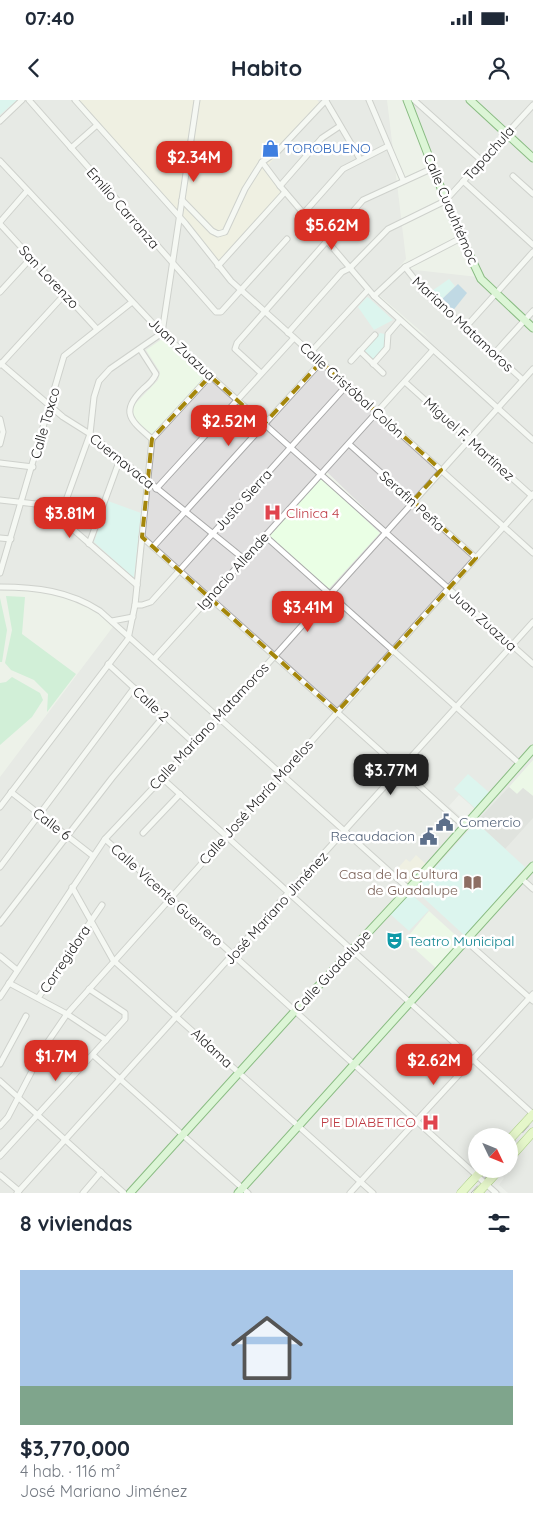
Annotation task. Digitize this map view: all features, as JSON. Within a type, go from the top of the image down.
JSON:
[{"type":"main road","points":[[518,1130],[533,1114]]},
{"type":"main road","points":[[518,1148],[533,1132]]},
{"type":"main road","points":[[461,1193],[474,1178]]},
{"type":"main road","points":[[478,1193],[492,1178]]},
{"type":"street","points":[[0,121],[22,100]]},
{"type":"street","name":"Emilio Carranza","points":[[28,100],[172,264],[219,313],[241,290]]},
{"type":"street","name":"Calle Cristóbal Colón","points":[[76,100],[180,218],[218,266],[241,290],[320,362],[378,411],[533,553]]},
{"type":"street","points":[[60,516],[90,434],[94,397],[99,380],[110,369],[162,333],[197,100]]},
{"type":"street","points":[[316,100],[324,102],[360,159]]},
{"type":"street","points":[[369,100],[403,180]]},
{"type":"street","name":"Calle Cuauhtémoc","points":[[407,100],[445,201],[481,279],[533,328]]},
{"type":"street","points":[[414,100],[482,161]]},
{"type":"street","points":[[474,101],[533,158]]},
{"type":"street","points":[[182,200],[207,227],[215,233],[222,234],[228,227],[245,189],[262,162],[278,150],[324,102]]},
{"type":"street","name":"Tapachula","points":[[445,201],[533,105]]},
{"type":"street","points":[[71,148],[97,124]]},
{"type":"street","points":[[280,186],[322,138],[340,126]]},
{"type":"street","points":[[304,214],[339,172],[360,159],[388,146]]},
{"type":"street","name":"Juan Zuazua","points":[[0,161],[162,333],[533,664]]},
{"type":"street","points":[[262,162],[368,290],[498,408],[532,436]]},
{"type":"street","points":[[261,373],[234,348],[264,312],[363,200],[403,180],[433,168]]},
{"type":"street","points":[[513,176],[533,194]]},
{"type":"street","points":[[463,181],[532,243]]},
{"type":"street","points":[[0,223],[27,191]]},
{"type":"street","points":[[218,266],[285,192]]},
{"type":"street","points":[[288,333],[342,272],[350,268],[388,229],[445,201]]},
{"type":"street","name":"San Lorenzo","points":[[0,223],[97,329]]},
{"type":"street","points":[[374,296],[405,267],[461,238]]},
{"type":"street","points":[[241,290],[287,239]]},
{"type":"street","points":[[464,329],[533,252]]},
{"type":"street","points":[[0,292],[31,258]]},
{"type":"street","name":"Mariano Matamoros","points":[[405,267],[420,286],[464,329],[523,380]]},
{"type":"street","points":[[310,353],[368,290]]},
{"type":"street","points":[[0,364],[65,294]]},
{"type":"street","name":"Calle Taxco","points":[[0,573],[65,354],[132,302]]},
{"type":"street","points":[[493,355],[533,311]]},
{"type":"street","points":[[373,364],[387,348],[388,334],[400,320]]},
{"type":"street","points":[[351,361],[375,335]]},
{"type":"street","points":[[156,489],[294,338]]},
{"type":"street","points":[[140,349],[156,374],[132,400],[129,412],[134,423],[152,439]]},
{"type":"street","name":"Ignacio Allende","points":[[154,659],[434,350]]},
{"type":"street","points":[[360,351],[384,373]]},
{"type":"street","points":[[153,547],[320,362]]},
{"type":"street","name":"Cuernavaca","points":[[0,364],[51,406],[90,434],[244,559]]},
{"type":"street","name":"Calle Mariano Matamoros","points":[[0,997],[106,839],[219,718],[412,501],[533,369]]},
{"type":"street","points":[[0,806],[129,636],[135,605],[152,439],[210,376]]},
{"type":"street","name":"Miguel F. Martínez","points":[[405,382],[532,495]]},
{"type":"street","name":"Justo Sierra","points":[[135,605],[150,602],[347,385]]},
{"type":"street","points":[[0,420],[3,432],[0,444]]},
{"type":"street","name":"Serafin Peña","points":[[349,444],[476,558]]},
{"type":"street","points":[[89,544],[120,460]]},
{"type":"street","points":[[0,463],[33,467]]},
{"type":"street","name":"Calle José María Morelos","points":[[0,1126],[18,1098],[45,1046],[66,1014],[532,495]]},
{"type":"street","points":[[0,500],[45,506],[60,516],[137,585]]},
{"type":"street","points":[[265,536],[456,709],[520,764]]},
{"type":"street","points":[[142,537],[465,827]]},
{"type":"street","points":[[0,538],[11,539]]},
{"type":"street","points":[[0,587],[47,590],[65,594],[87,603],[112,621],[409,889]]},
{"type":"street","points":[[112,621],[133,617]]},
{"type":"street","name":"José Mariano Jiménez","points":[[18,1192],[533,622]]},
{"type":"street","name":"Calle 2","points":[[108,664],[194,744]]},
{"type":"street","points":[[0,867],[134,688]]},
{"type":"street","points":[[0,923],[164,716]]},
{"type":"street","name":"Calle Guadalupe","points":[[130,1193],[409,889],[533,749]]},
{"type":"street","points":[[162,778],[533,1114]]},
{"type":"street","name":"Calle 6","points":[[11,792],[94,856]]},
{"type":"street","points":[[143,833],[180,794]]},
{"type":"street","name":"Calle Vicente Guerrero","points":[[106,839],[468,1167]]},
{"type":"street","points":[[93,1055],[243,1191],[298,1125],[533,866]]},
{"type":"street","points":[[522,879],[533,889]]},
{"type":"street","name":"Aldama","points":[[72,887],[113,960],[373,1193]]},
{"type":"street","name":"Corregidora","points":[[38,998],[102,905]]},
{"type":"street","points":[[350,1193],[472,1059],[532,998],[466,941]]},
{"type":"street","points":[[0,956],[17,970]]},
{"type":"street","points":[[9,983],[66,1014],[106,1040]]},
{"type":"street","points":[[0,1156],[38,1117],[126,1015],[89,989]]},
{"type":"street","points":[[0,1064],[26,1016]]},
{"type":"street","points":[[0,1081],[124,1193]]},
{"type":"street","points":[[83,1193],[101,1172]]},
{"type":"street","points":[[0,1175],[18,1192]]},
{"type":"street","name":"Calle Vicente Guerrero","points":[[480,1178],[496,1193]]},
{"type":"highlighted area","points":[[321,362],[441,470],[413,501],[476,558],[337,712],[142,537],[152,439],[210,376],[264,424]]},
{"type":"shaded area","points":[[0,100],[387,100],[406,259],[374,297],[369,291],[368,293],[373,299],[431,340],[379,295],[406,269],[478,277],[487,290],[533,331],[533,1193],[0,1193],[0,777],[115,624],[93,606],[63,592],[0,587]],"holes":[[[327,472],[434,575],[321,475]]]},
{"type":"shaded area","points":[[0,100],[17,100],[0,115]]},
{"type":"shaded area","points":[[75,100],[317,100],[324,107],[267,166],[285,192],[218,266],[181,218]]},
{"type":"shaded area","points":[[409,100],[467,100],[533,160],[533,328],[479,273]]},
{"type":"shaded area","points":[[471,100],[533,100],[533,158]]},
{"type":"shaded area","points":[[449,279],[455,286],[439,302],[429,293]]},
{"type":"shaded area","points":[[458,284],[467,293],[451,313],[439,302]]},
{"type":"shaded area","points":[[367,297],[393,320],[374,330],[358,307]]},
{"type":"shaded area","points":[[380,333],[385,334],[387,345],[373,360],[364,350]]},
{"type":"shaded area","points":[[162,339],[205,378],[153,435],[138,424],[132,415],[133,406],[158,380],[160,372],[146,350]]},
{"type":"shaded area","points":[[321,478],[380,533],[328,590],[268,537]]},
{"type":"shaded area","points":[[108,501],[141,513],[134,578],[94,542]]},
{"type":"shaded area","points":[[533,760],[533,796],[523,788],[517,794],[509,787]]},
{"type":"shaded area","points":[[468,774],[491,794],[477,810],[454,789]]},
{"type":"shaded area","points":[[509,787],[517,794],[523,788],[533,796],[533,818],[505,849],[476,822]]},
{"type":"shaded area","points":[[459,795],[476,810],[466,822],[449,806]]},
{"type":"shaded area","points":[[476,822],[525,867],[465,936],[415,890]]},
{"type":"shaded area","points":[[416,855],[427,865],[409,884],[394,872],[406,859],[410,862]]},
{"type":"shaded area","points":[[409,892],[429,910],[409,931],[390,914]]},
{"type":"shaded area","points":[[429,911],[462,941],[437,969],[405,940]]},
{"type":"shaded area","points":[[496,1178],[504,1178],[499,1185],[508,1193],[502,1193],[491,1184]]},
{"type":"green space","points":[[6,596],[25,597],[22,634],[76,674],[47,712],[48,694],[34,680],[11,670],[5,663],[12,630]]},
{"type":"green space","points":[[0,598],[7,630],[2,662],[0,662]]},
{"type":"green space","points":[[12,677],[40,693],[43,700],[32,717],[0,745],[0,683],[6,682]]},
{"type":"railway","points":[[518,1138],[533,1121]]},
{"type":"railway","points":[[471,1193],[485,1178]]},
{"type":"place","name":"TOROBUENO","points":[[270,148]]},
{"type":"place","name":"Clinica 4","points":[[272,513]]},
{"type":"place","name":"Comercio","points":[[445,822]]},
{"type":"place","name":"Recaudacion","points":[[429,836]]},
{"type":"place","name":"Casa de la Cultura de Guadalupe","points":[[472,882]]},
{"type":"place","name":"Teatro Municipal","points":[[394,941]]},
{"type":"place","name":"PIE DIABETICO","points":[[430,1122]]}]
